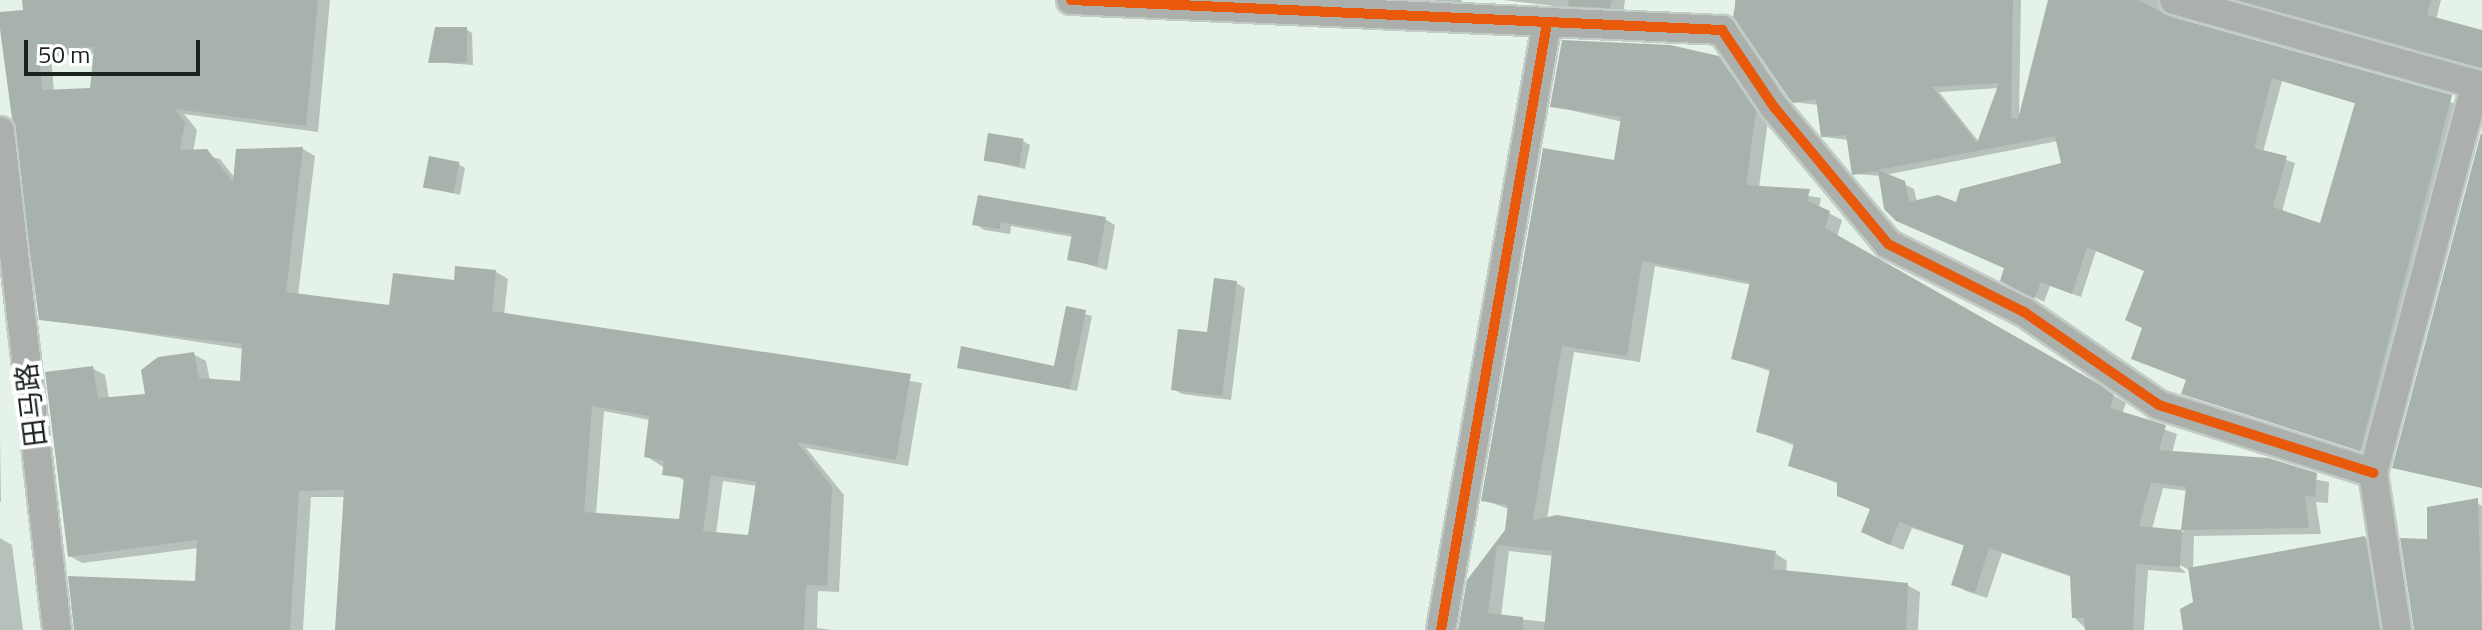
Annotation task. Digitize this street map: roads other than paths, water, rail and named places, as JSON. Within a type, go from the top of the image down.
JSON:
[{"type":"street","points":[[1071,0],[1722,30],[1774,107],[1888,244],[2024,312],[2159,405],[2373,473]]},
{"type":"street","points":[[2174,0],[2479,85],[2373,473],[2397,630]]},
{"type":"street","points":[[1441,630],[1547,23]]},
{"type":"street","name":"田马路","points":[[0,131],[57,630]]}]
